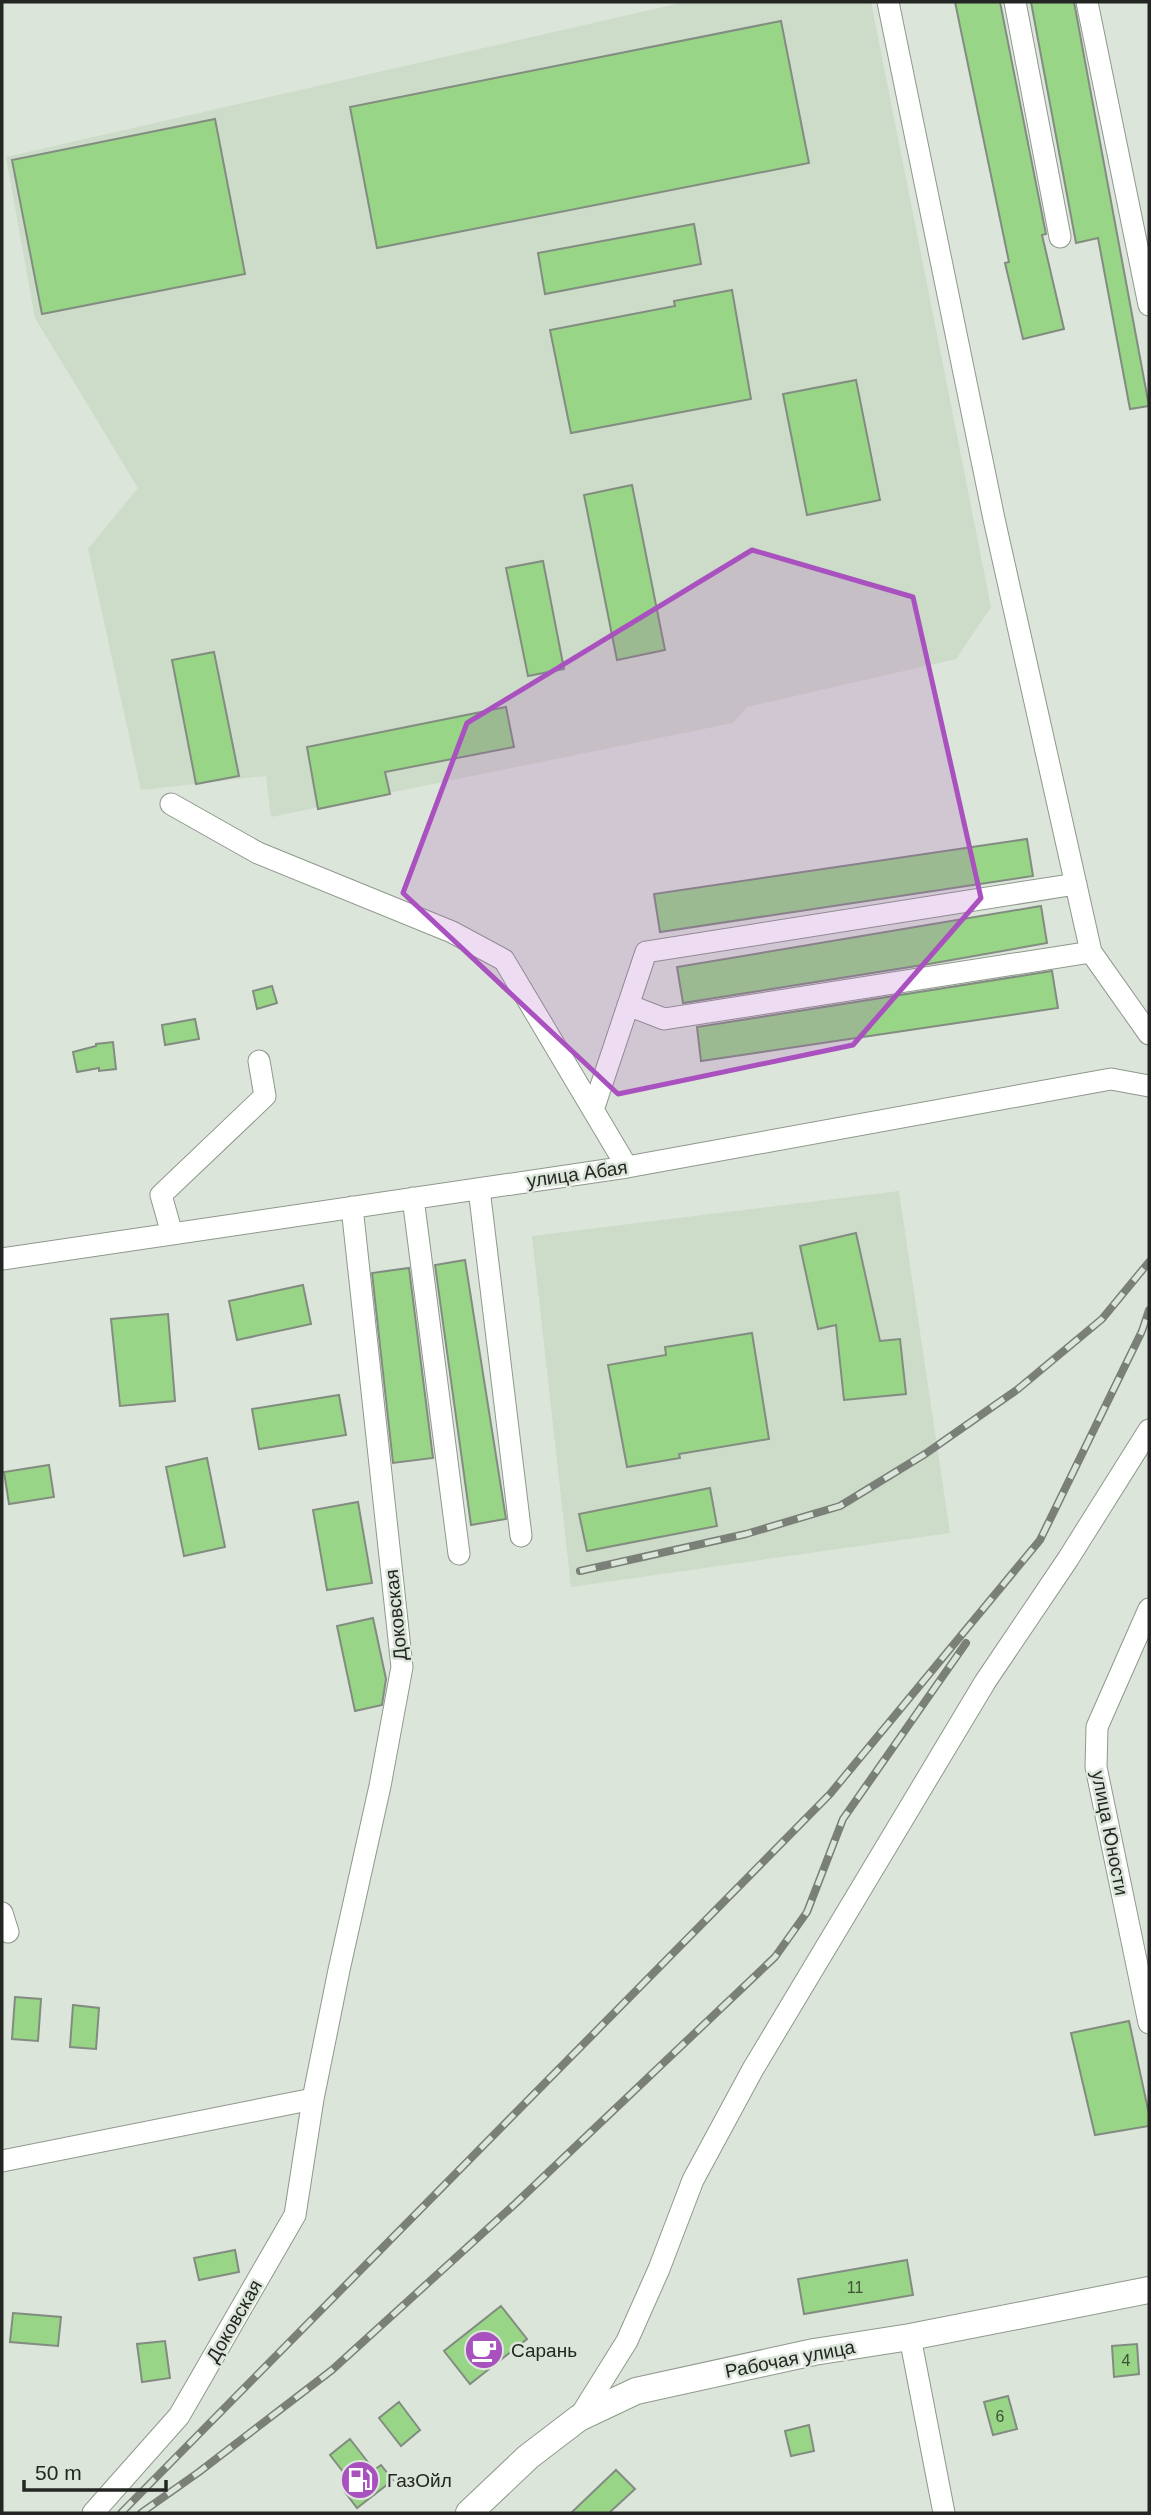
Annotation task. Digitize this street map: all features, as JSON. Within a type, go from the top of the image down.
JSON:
[{"type":"main road","name":"Рабочая улица","points":[[469,2513],[528,2457],[579,2418],[636,2391],[814,2352],[910,2337],[1149,2290]]},
{"type":"street","points":[[888,2],[994,519],[1091,952],[1149,1034]]},
{"type":"street","points":[[1015,2],[1060,237]]},
{"type":"street","points":[[1087,2],[1149,305]]},
{"type":"street","points":[[171,804],[258,853],[452,932],[504,960],[627,1167]]},
{"type":"street","points":[[593,1110],[646,952],[1076,884]]},
{"type":"street","points":[[628,1005],[664,1019],[1091,952]]},
{"type":"street","points":[[172,1234],[161,1195],[265,1096],[259,1060]]},
{"type":"street","name":"улица Абая","points":[[2,1259],[627,1167],[1111,1079],[1149,1086]]},
{"type":"street","points":[[478,1189],[521,1536]]},
{"type":"street","points":[[413,1198],[459,1554]]},
{"type":"street","name":"Доковская","points":[[93,2513],[179,2417],[295,2215],[313,2099],[380,1786],[402,1667],[352,1207]]},
{"type":"street","points":[[579,2418],[627,2341],[659,2269],[693,2180],[753,2069],[985,1682],[1068,1559],[1149,1430]]},
{"type":"street","name":"улица Юности","points":[[1149,1609],[1097,1727],[1096,1767],[1149,2023]]},
{"type":"street","points":[[2,2161],[313,2099]]},
{"type":"street","points":[[910,2337],[944,2513]]},
{"type":"highlighted area","points":[[752,550],[913,597],[981,898],[853,1045],[618,1094],[403,893],[467,723]]},
{"type":"shaded area","points":[[685,2],[871,2],[991,607],[956,659],[747,707],[733,723],[271,817],[266,776],[141,790],[88,549],[138,488],[35,318],[6,157]]},
{"type":"shaded area","points":[[899,1191],[950,1533],[571,1587],[532,1236]]},
{"type":"building","points":[[955,2],[1000,2],[1046,234],[1042,235],[1064,329],[1023,339],[1005,263],[1009,262]]},
{"type":"building","points":[[1031,2],[1074,2],[1149,406],[1130,409],[1098,238],[1076,243]]},
{"type":"building","points":[[781,21],[809,163],[377,248],[350,107]]},
{"type":"building","points":[[215,119],[245,274],[42,314],[12,160]]},
{"type":"building","points":[[694,224],[701,264],[545,294],[538,253]]},
{"type":"building","points":[[732,290],[751,399],[571,433],[550,330],[675,306],[674,301]]},
{"type":"building","points":[[856,380],[880,500],[807,515],[783,394]]},
{"type":"building","points":[[632,485],[665,650],[617,660],[584,495]]},
{"type":"building","points":[[543,561],[564,669],[528,676],[506,568]]},
{"type":"building","points":[[214,652],[239,776],[196,784],[172,660]]},
{"type":"building","points":[[506,707],[514,747],[385,772],[390,794],[318,809],[307,747]]},
{"type":"building","points":[[1027,839],[1033,876],[660,932],[654,894]]},
{"type":"building","points":[[1041,906],[1047,943],[683,1003],[677,967]]},
{"type":"building","points":[[1052,971],[1058,1008],[701,1061],[697,1027]]},
{"type":"building","points":[[272,986],[277,1003],[257,1009],[253,991]]},
{"type":"building","points":[[195,1019],[199,1039],[165,1045],[162,1025]]},
{"type":"building","points":[[113,1042],[116,1069],[99,1071],[99,1068],[77,1072],[73,1052],[96,1044]]},
{"type":"building","points":[[856,1233],[880,1341],[900,1339],[906,1394],[844,1400],[836,1325],[818,1329],[800,1246]]},
{"type":"building","points":[[465,1260],[506,1519],[471,1525],[435,1265]]},
{"type":"building","points":[[409,1268],[433,1458],[393,1463],[372,1273]]},
{"type":"building","points":[[303,1285],[311,1324],[237,1340],[229,1301]]},
{"type":"building","points":[[168,1314],[175,1401],[120,1406],[111,1319]]},
{"type":"building","points":[[752,1333],[769,1439],[679,1454],[680,1458],[627,1467],[608,1365],[666,1355],[665,1347]]},
{"type":"building","points":[[339,1395],[346,1435],[259,1449],[252,1409]]},
{"type":"building","points":[[207,1458],[225,1547],[184,1556],[166,1467]]},
{"type":"building","points":[[49,1465],[54,1497],[9,1504],[4,1472]]},
{"type":"building","points":[[710,1488],[717,1526],[587,1551],[579,1514]]},
{"type":"building","points":[[358,1502],[372,1583],[327,1590],[313,1510]]},
{"type":"building","points":[[373,1618],[386,1679],[382,1705],[355,1711],[337,1626]]},
{"type":"building","points":[[15,1997],[41,1999],[38,2041],[12,2039]]},
{"type":"building","points":[[73,2005],[99,2008],[96,2049],[70,2047]]},
{"type":"building","points":[[1129,2021],[1149,2114],[1149,2126],[1095,2135],[1071,2033]]},
{"type":"building","points":[[235,2250],[239,2272],[199,2280],[194,2258]]},
{"type":"building","points":[[907,2260],[913,2295],[804,2314],[798,2279]]},
{"type":"building","points":[[501,2306],[527,2339],[470,2384],[444,2351]]},
{"type":"building","points":[[13,2313],[61,2317],[58,2346],[10,2342]]},
{"type":"building","points":[[165,2341],[170,2378],[142,2382],[137,2344]]},
{"type":"building","points":[[1137,2344],[1139,2374],[1114,2377],[1112,2346]]},
{"type":"building","points":[[1008,2396],[1017,2429],[993,2435],[984,2402]]},
{"type":"building","points":[[399,2402],[420,2430],[401,2446],[379,2418]]},
{"type":"building","points":[[809,2425],[814,2451],[791,2456],[785,2431]]},
{"type":"building","points":[[350,2439],[374,2470],[381,2465],[393,2480],[357,2508],[345,2492],[354,2486],[330,2455]]},
{"type":"building","points":[[616,2470],[635,2489],[609,2513],[571,2513]]},
{"type":"railway","points":[[580,1571],[746,1534],[840,1506],[925,1454],[1018,1389],[1102,1319],[1149,1262]]},
{"type":"railway","points":[[121,2513],[830,1794],[1040,1540],[1142,1331],[1149,1310]]},
{"type":"railway","points":[[141,2513],[332,2370],[516,2203],[775,1957],[807,1912],[843,1819],[966,1643]]},
{"type":"place","name":"Сарань","points":[[484,2350]]},
{"type":"place","name":"ГазОйл","points":[[360,2480]]}]
